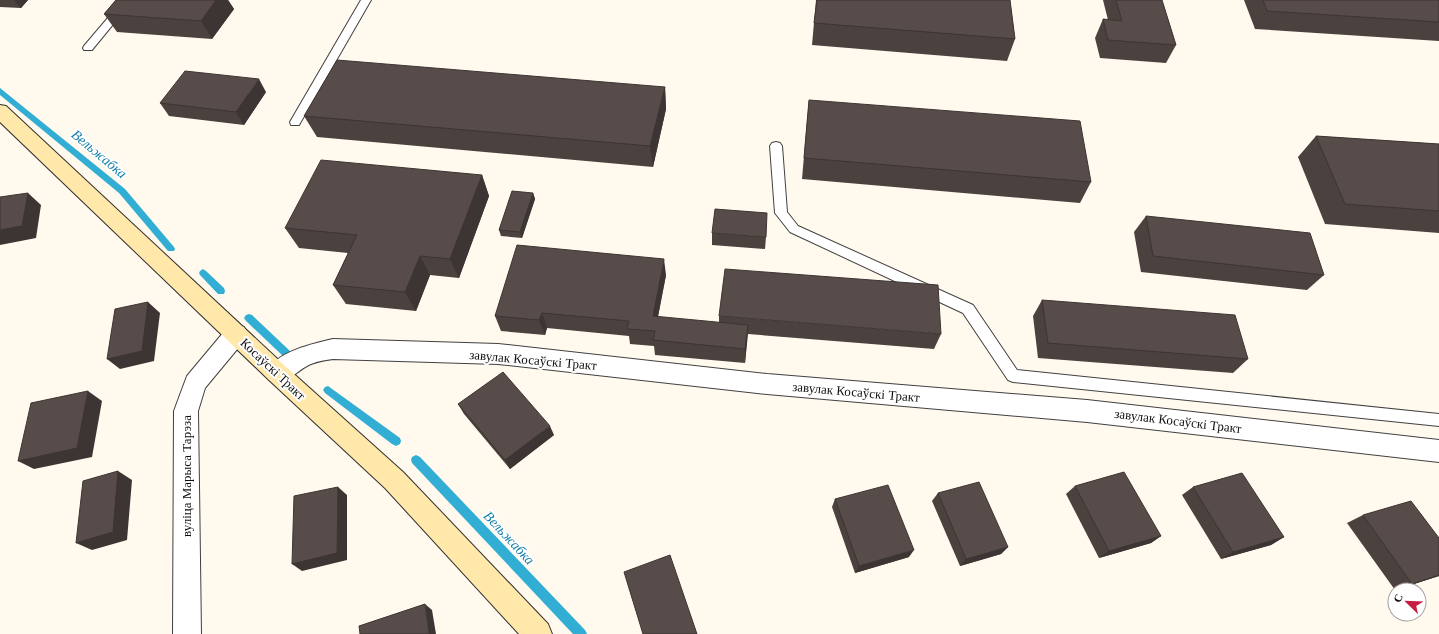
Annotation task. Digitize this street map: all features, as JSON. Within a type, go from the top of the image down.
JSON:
[{"type":"main road","name":"Косаўскі Тракт","points":[[0,111],[277,373],[394,480],[538,634]]},
{"type":"street","name":"вуліца Марыса Тарэза","points":[[187,634],[186,411],[195,383],[236,334]]},
{"type":"street","name":"завулак Косаўскі Тракт","points":[[277,373],[306,355],[333,348],[498,354],[767,384],[1088,411],[1439,451]]},
{"type":"lane","points":[[88,48],[128,0]]},
{"type":"lane","points":[[295,122],[366,0]]},
{"type":"lane","points":[[776,146],[781,213],[794,229],[968,309],[1012,376],[1439,420]]},
{"type":"building","points":[[116,0],[216,0],[201,21],[104,14]]},
{"type":"building","points":[[817,0],[1010,0],[1015,39],[814,23]]},
{"type":"building","points":[[1116,0],[1162,0],[1176,45],[1108,40],[1103,19],[1122,21]]},
{"type":"building","points":[[1263,0],[1439,0],[1439,22],[1267,11]]},
{"type":"building","points":[[337,60],[665,87],[650,146],[304,116]]},
{"type":"building","points":[[185,71],[259,79],[236,112],[160,103]]},
{"type":"building","points":[[809,100],[1080,121],[1091,182],[804,158]]},
{"type":"building","points":[[1316,136],[1439,144],[1439,211],[1345,204]]},
{"type":"building","points":[[321,160],[482,175],[450,259],[420,256],[405,292],[333,285],[357,235],[285,228]]},
{"type":"building","points":[[512,191],[533,193],[520,232],[499,230]]},
{"type":"building","points":[[28,193],[22,226],[0,230],[0,197]]},
{"type":"building","points":[[715,209],[767,213],[766,237],[712,233]]},
{"type":"building","points":[[1146,216],[1310,233],[1324,275],[1153,256]]},
{"type":"building","points":[[517,245],[664,259],[653,316],[748,325],[745,349],[653,340],[655,331],[627,329],[629,321],[542,313],[539,320],[495,316]]},
{"type":"building","points":[[725,269],[938,285],[941,334],[719,316]]},
{"type":"building","points":[[1042,300],[1235,315],[1248,359],[1048,343]]},
{"type":"building","points":[[148,302],[142,351],[107,359],[115,309]]},
{"type":"building","points":[[503,372],[550,426],[505,460],[458,404]]},
{"type":"building","points":[[88,391],[77,448],[18,461],[31,403]]},
{"type":"building","points":[[118,471],[113,532],[76,543],[83,481]]},
{"type":"building","points":[[1124,472],[1161,536],[1109,551],[1075,486]]},
{"type":"building","points":[[1242,473],[1284,537],[1233,552],[1193,487]]},
{"type":"building","points":[[979,482],[1008,547],[966,559],[938,493]]},
{"type":"building","points":[[888,485],[914,550],[859,566],[835,499]]},
{"type":"building","points":[[338,487],[337,553],[292,564],[294,496]]},
{"type":"building","points":[[1411,501],[1439,538],[1439,575],[1418,582],[1411,582],[1363,515]]},
{"type":"building","points":[[670,555],[697,634],[643,634],[624,572]]},
{"type":"building","points":[[425,604],[429,634],[360,634],[359,626]]},
{"type":"waterway","name":"Вельжабка","points":[[0,91],[122,191],[171,249]]},
{"type":"waterway","name":"Вельжабка","points":[[203,273],[221,291]]},
{"type":"waterway","name":"Вельжабка","points":[[249,318],[286,353]]},
{"type":"waterway","name":"Вельжабка","points":[[328,390],[396,441]]},
{"type":"waterway","name":"Вельжабка","points":[[416,460],[581,634]]}]
